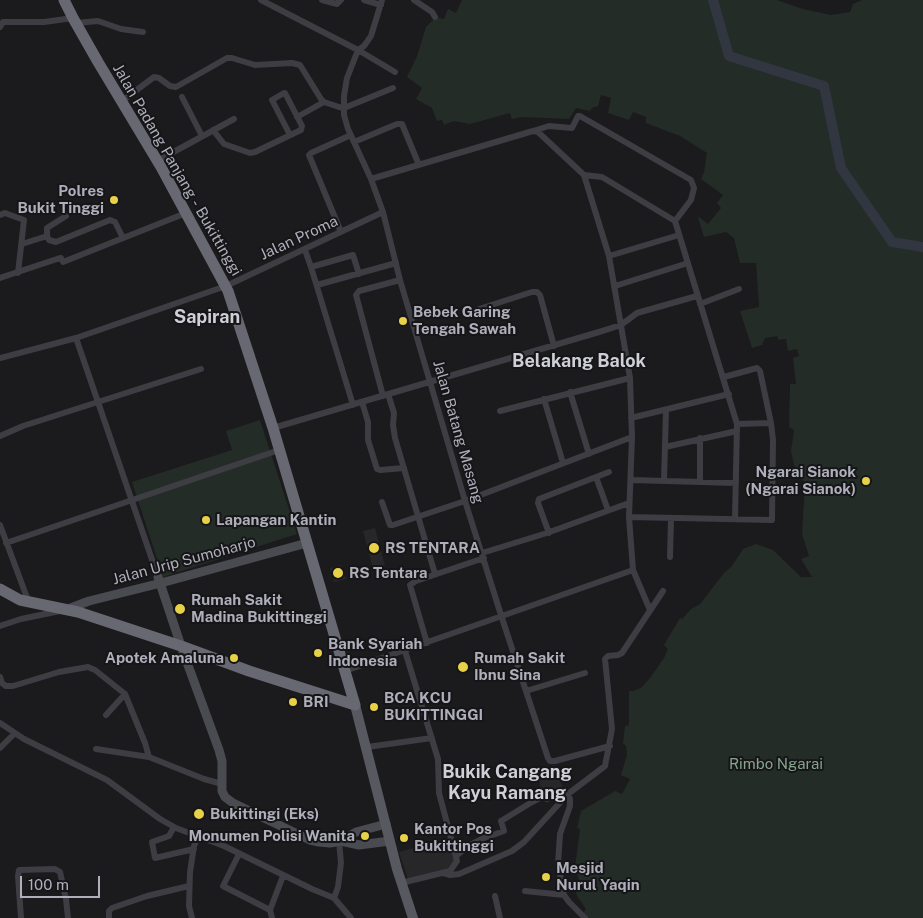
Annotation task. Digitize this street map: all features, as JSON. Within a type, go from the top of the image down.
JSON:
[{"type":"highway","name":"Jalan Padang Panjang - Bukittinggi","points":[[67,2],[74,21],[157,161],[226,286],[273,428],[355,705]]},
{"type":"highway","points":[[0,589],[13,597],[29,603],[68,609],[355,705]]},
{"type":"main road","points":[[355,705],[401,883],[413,918]]},
{"type":"street","points":[[322,0],[336,4],[341,0]]},
{"type":"street","points":[[357,0],[382,3]]},
{"type":"street","points":[[414,0],[435,16]]},
{"type":"street","points":[[266,1],[395,72]]},
{"type":"street","name":"Jalan Batang Masang","points":[[382,3],[371,36],[364,46],[358,50],[347,78],[344,108],[346,122],[384,212],[400,280],[465,501],[548,758],[550,761],[556,761],[610,746]]},
{"type":"street","points":[[0,27],[4,22],[98,21],[121,29],[143,32]]},
{"type":"street","points":[[122,101],[154,78],[159,78],[170,86],[176,87],[228,58],[255,65],[292,63],[300,65],[320,99],[344,108],[392,88]]},
{"type":"street","points":[[213,130],[224,144],[250,153],[290,135],[302,128],[285,93],[272,99],[290,135]]},
{"type":"street","points":[[182,97],[202,136]]},
{"type":"street","points":[[297,117],[324,102]]},
{"type":"street","points":[[371,179],[549,126],[572,128],[578,116],[580,116],[691,180],[694,188],[691,200],[675,221]]},
{"type":"street","points":[[157,161],[234,119]]},
{"type":"street","points":[[354,142],[397,124],[402,124],[419,165]]},
{"type":"street","points":[[533,131],[538,132],[584,175],[609,256],[630,378],[632,437],[629,517],[633,570],[650,610]]},
{"type":"street","points":[[341,232],[309,155],[351,135]]},
{"type":"street","points":[[584,175],[602,177],[675,221],[724,377],[737,428],[735,519]]},
{"type":"street","name":"Jalan Proma","points":[[0,358],[76,338],[226,286],[384,212]]},
{"type":"street","points":[[0,214],[5,213],[24,220],[18,273]]},
{"type":"street","points":[[0,278],[57,259],[61,258],[63,262],[186,213]]},
{"type":"street","points":[[46,236],[49,225],[66,216]]},
{"type":"street","points":[[46,236],[49,240],[56,242],[110,220],[115,222],[123,238]]},
{"type":"street","points":[[609,256],[679,234]]},
{"type":"street","points":[[22,244],[46,236]]},
{"type":"street","points":[[304,250],[317,285],[353,405]]},
{"type":"street","points":[[311,267],[353,255],[359,274]]},
{"type":"street","points":[[317,285],[396,263]]},
{"type":"street","points":[[615,286],[688,263]]},
{"type":"street","points":[[400,280],[359,291],[356,295],[385,395],[394,413],[395,438],[435,574]]},
{"type":"street","points":[[700,304],[739,289]]},
{"type":"street","points":[[478,309],[537,292],[540,295],[554,346]]},
{"type":"street","points":[[273,428],[430,380],[554,346],[621,325],[637,313],[697,296]]},
{"type":"street","points":[[76,338],[219,750],[222,761],[222,791],[225,796],[232,803],[310,840],[330,843],[340,841],[360,830],[386,824]]},
{"type":"street","points":[[0,436],[23,426],[201,369]]},
{"type":"street","points":[[629,517],[772,520],[772,423],[759,369],[724,377]]},
{"type":"street","points":[[500,411],[630,378]]},
{"type":"street","points":[[570,392],[589,454]]},
{"type":"street","points":[[631,418],[729,394]]},
{"type":"street","points":[[544,399],[563,463]]},
{"type":"street","points":[[362,402],[369,426],[369,445],[378,470],[404,468]]},
{"type":"street","points":[[664,481],[666,410]]},
{"type":"street","points":[[665,447],[737,428],[772,423]]},
{"type":"street","points":[[382,502],[390,525],[465,501],[632,437]]},
{"type":"street","points":[[700,438],[700,482]]},
{"type":"street","points":[[6,542],[279,450]]},
{"type":"street","points":[[549,533],[538,502],[539,500],[610,472]]},
{"type":"street","points":[[596,477],[608,510]]},
{"type":"street","points":[[631,480],[736,483]]},
{"type":"street","points":[[427,643],[411,583],[483,555],[630,503]]},
{"type":"street","points":[[670,519],[670,557]]},
{"type":"street","points":[[0,525],[29,603]]},
{"type":"street","name":"Jalan Urip Sumoharjo","points":[[68,609],[88,601],[160,580],[307,543]]},
{"type":"street","points":[[345,671],[633,570]]},
{"type":"street","points":[[443,873],[450,875],[460,874],[512,851],[524,842],[568,794],[603,769],[607,762],[612,733],[612,716],[604,659],[608,656],[622,653],[663,591]]},
{"type":"street","points":[[0,626],[21,619],[68,609]]},
{"type":"street","points":[[401,883],[450,871],[456,861],[442,807],[438,786],[438,764],[432,738],[405,651]]},
{"type":"street","points":[[0,677],[2,683],[6,686],[13,686],[85,666],[95,670],[125,694],[139,726],[149,757]]},
{"type":"street","points":[[526,691],[585,673]]},
{"type":"street","points":[[106,715],[125,694]]},
{"type":"street","points":[[0,723],[15,733],[107,780],[174,827],[239,854],[334,898],[350,918]]},
{"type":"street","points":[[0,748],[15,733]]},
{"type":"street","points":[[367,748],[432,738]]},
{"type":"street","points":[[96,749],[149,757],[204,779],[222,784]]},
{"type":"street","points":[[568,794],[570,806],[560,834],[559,869],[564,895],[585,918]]},
{"type":"street","points":[[456,856],[468,846],[504,831],[501,821],[532,802],[542,798],[548,799]]},
{"type":"street","points":[[174,827],[169,836],[152,842],[155,858],[194,849]]},
{"type":"street","points":[[192,918],[189,906],[189,886],[194,849],[198,837]]},
{"type":"street","points":[[340,841],[359,845],[390,841]]},
{"type":"street","points":[[334,898],[338,887],[341,863],[340,841]]},
{"type":"street","points":[[239,854],[224,886],[270,910]]},
{"type":"street","points":[[21,918],[19,870],[55,869],[60,872],[68,918]]},
{"type":"street","points":[[272,918],[270,910],[283,876]]},
{"type":"street","points":[[110,918],[109,911],[112,908],[147,896],[189,886]]},
{"type":"street","points":[[525,890],[564,895]]},
{"type":"street","points":[[495,896],[500,918]]},
{"type":"shaded area","name":"RS TENTARA","points":[[375,528],[385,566],[373,569],[363,531]]},
{"type":"shaded area","name":"RS Tentara","points":[[341,565],[346,579],[334,582],[330,568]]},
{"type":"shaded area","points":[[555,765],[565,795],[546,801],[536,770]]},
{"type":"shaded area","points":[[449,838],[455,860],[450,868],[408,879],[399,852]]},
{"type":"green space","name":"Rimbo Ngarai","points":[[462,0],[777,0],[803,9],[831,15],[850,12],[853,4],[862,0],[923,0],[923,918],[585,918],[582,915],[586,909],[577,896],[575,889],[581,887],[575,867],[580,829],[577,828],[581,811],[615,791],[622,794],[630,779],[621,775],[627,755],[626,746],[623,743],[625,726],[629,725],[629,691],[641,688],[650,678],[664,658],[668,649],[664,645],[680,618],[682,619],[691,609],[700,604],[724,573],[732,566],[743,549],[756,544],[773,550],[801,577],[812,577],[801,559],[809,556],[802,534],[805,484],[794,465],[791,451],[794,430],[789,427],[790,384],[796,384],[793,358],[799,356],[797,349],[788,351],[786,339],[778,340],[777,336],[765,338],[762,345],[752,348],[740,311],[759,307],[756,263],[740,263],[734,238],[726,232],[704,237],[698,218],[708,224],[721,208],[717,203],[723,195],[701,179],[707,153],[680,136],[646,123],[646,117],[633,112],[629,120],[608,113],[611,98],[601,95],[598,106],[590,111],[576,108],[569,119],[521,117],[512,119],[510,113],[470,124],[454,121],[444,125],[442,120],[437,121],[432,108],[416,99],[422,88],[407,77],[417,56],[426,27],[436,17],[444,19],[448,9],[456,13]]},
{"type":"green space","points":[[260,420],[297,534],[163,577],[132,482],[232,450],[226,431]]},
{"type":"waterway","points":[[713,0],[729,56],[824,86],[841,168],[892,242],[923,247]]},
{"type":"place","name":"Polres Bukit Tinggi","points":[[114,200]]},
{"type":"place","name":"Bebek Garing Tengah Sawah","points":[[403,321]]},
{"type":"place","name":"Ngarai Sianok (Ngarai Sianok)","points":[[866,481]]},
{"type":"place","name":"Lapangan Kantin","points":[[206,520]]},
{"type":"place","name":"RS TENTARA","points":[[374,548]]},
{"type":"place","name":"RS Tentara","points":[[338,573]]},
{"type":"place","name":"Rumah Sakit Madina Bukittinggi","points":[[180,609]]},
{"type":"place","name":"Bank Syariah Indonesia","points":[[318,653]]},
{"type":"place","name":"Apotek Amaluna","points":[[234,658]]},
{"type":"place","name":"Rumah Sakit Ibnu Sina","points":[[463,667]]},
{"type":"place","name":"BRI","points":[[293,702]]},
{"type":"place","name":"BCA KCU BUKITTINGGI","points":[[374,707]]},
{"type":"place","name":"Bukittingi (Eks)","points":[[199,814]]},
{"type":"place","name":"Monumen Polisi Wanita","points":[[365,836]]},
{"type":"place","name":"Kantor Pos Bukittinggi","points":[[404,838]]},
{"type":"place","name":"Mesjid Nurul Yaqin","points":[[546,877]]},
{"type":"district","name":"Sapiran","points":[[207,317]]},
{"type":"district","name":"Belakang Balok","points":[[579,361]]},
{"type":"district","name":"Bukik Cangang Kayu Ramang","points":[[507,782]]}]
